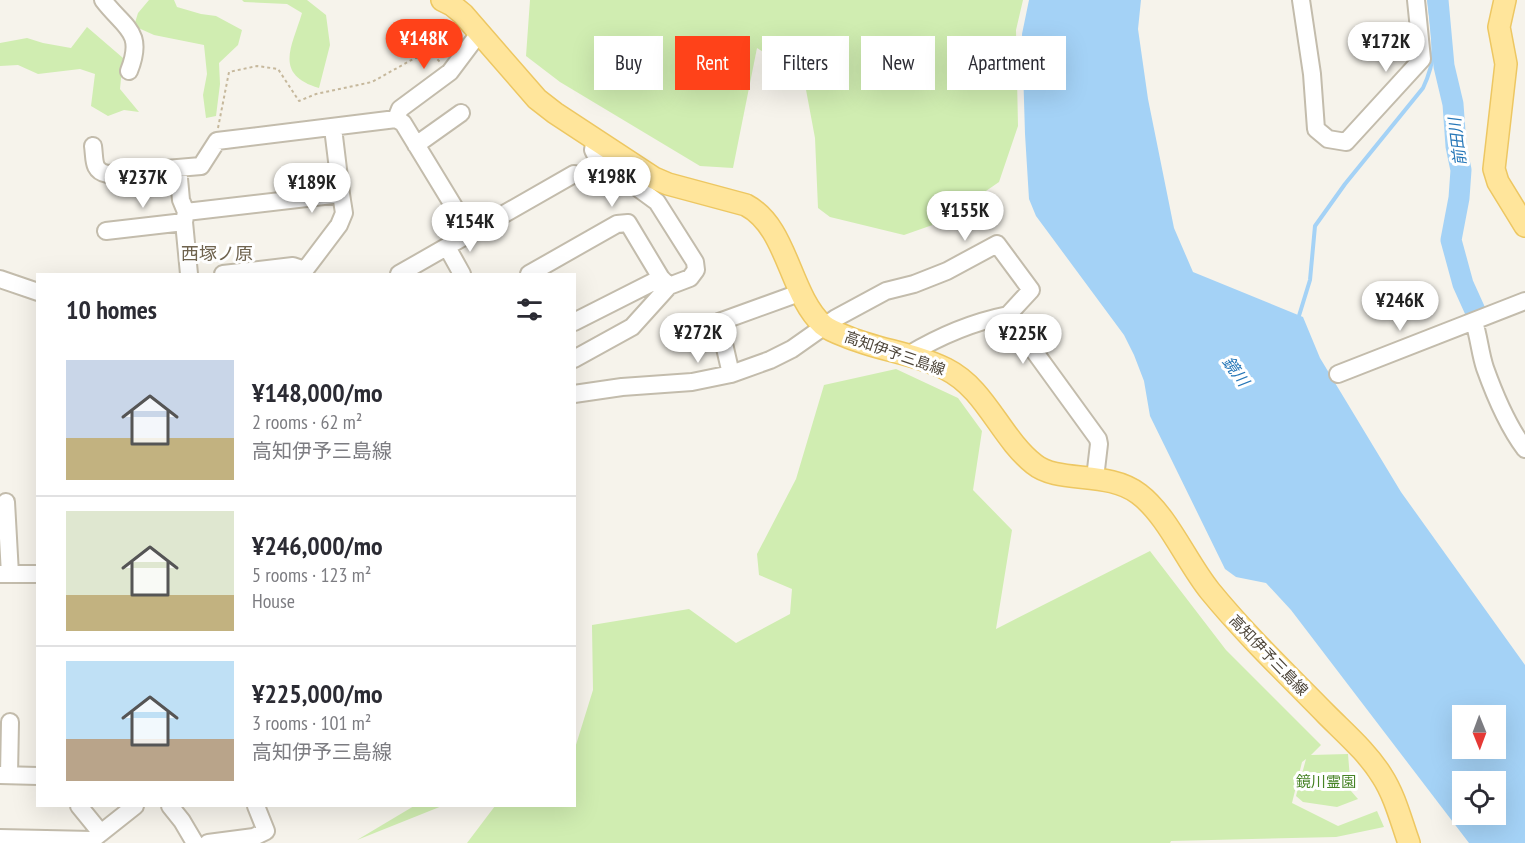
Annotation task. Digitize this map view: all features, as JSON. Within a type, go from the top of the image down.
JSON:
[{"type":"main road","points":[[442,0],[464,14],[537,99],[595,140],[654,178],[668,184],[746,205],[755,210],[770,226],[802,292],[824,326]]},
{"type":"main road","points":[[1505,0],[1499,27],[1506,64],[1494,169],[1498,182],[1525,226]]},
{"type":"main road","name":"高知伊予三島線","points":[[824,326],[854,340],[908,355],[946,369],[962,380],[987,406],[1015,447],[1037,467],[1069,475],[1113,481],[1126,486],[1147,500],[1162,518],[1205,585],[1223,606],[1251,638],[1371,760],[1389,790],[1409,843]]},
{"type":"street","points":[[103,0],[131,31],[135,44],[135,56],[129,71]]},
{"type":"street","points":[[1301,0],[1312,74],[1316,129],[1328,139],[1346,142],[1422,59],[1416,0]]},
{"type":"street","points":[[396,119],[400,109],[450,72],[480,32]]},
{"type":"street","points":[[416,145],[461,113]]},
{"type":"street","points":[[93,146],[95,168],[100,173],[201,166],[217,141],[396,119],[403,123],[471,233]]},
{"type":"street","points":[[232,273],[293,266],[304,272],[339,225],[344,213],[333,128]]},
{"type":"street","points":[[576,321],[665,282],[690,278],[696,270],[695,262],[657,202],[597,158],[593,150],[595,140]]},
{"type":"street","points":[[178,168],[185,217],[189,273]]},
{"type":"street","points":[[401,273],[574,174]]},
{"type":"street","points":[[106,231],[341,194]]},
{"type":"street","points":[[531,273],[617,224],[628,223],[665,282]]},
{"type":"street","points":[[576,394],[622,387],[692,382],[731,374],[770,360],[792,349],[824,326],[886,291],[914,284],[947,271],[997,244],[1031,290],[1008,315],[986,319],[926,344],[908,355]]},
{"type":"street","points":[[447,247],[461,273]]},
{"type":"street","points":[[0,279],[36,291]]},
{"type":"street","points":[[576,358],[632,327],[665,282]]},
{"type":"street","points":[[731,374],[719,322],[802,292]]},
{"type":"street","points":[[1338,374],[1525,301]]},
{"type":"street","points":[[1008,315],[1098,439],[1095,478]]},
{"type":"street","points":[[1474,322],[1485,368],[1512,431],[1525,449]]},
{"type":"street","points":[[6,502],[5,574],[36,574]]},
{"type":"street","points":[[10,722],[5,742],[4,775],[36,776]]},
{"type":"street","points":[[79,807],[101,833]]},
{"type":"street","points":[[0,838],[92,840],[134,807]]},
{"type":"street","points":[[172,807],[195,843]]},
{"type":"street","points":[[208,843],[254,837],[266,831],[256,807]]},
{"type":"path","points":[[217,141],[229,72],[257,66],[278,69],[299,101],[316,94],[372,82],[416,58],[434,56],[450,72]]},
{"type":"green space","points":[[149,0],[174,0],[177,7],[216,16],[242,30],[238,45],[219,63],[220,84],[216,116],[206,118],[203,95],[207,74],[204,45],[154,35],[134,26],[138,13]]},
{"type":"green space","points":[[242,0],[307,0],[326,15],[330,45],[319,88],[305,82],[296,75],[291,67],[289,58],[291,48],[302,13],[287,4],[244,2]]},
{"type":"green space","points":[[530,0],[1023,0],[1016,36],[947,36],[947,90],[1017,90],[1018,126],[999,182],[941,222],[904,235],[830,217],[818,208],[815,138],[806,90],[849,90],[849,36],[762,36],[762,51],[757,48],[750,83],[750,36],[675,36],[675,90],[749,90],[733,168],[700,166],[560,82],[526,56]]},
{"type":"green space","points":[[87,27],[123,58],[120,89],[139,112],[124,110],[108,116],[91,106],[95,74],[80,69],[38,74],[18,65],[0,66],[0,43],[27,38],[71,48]]},
{"type":"green space","name":"鏡川霊園","points":[[896,369],[958,398],[982,431],[973,490],[1012,530],[996,629],[1150,551],[1226,650],[1321,745],[1311,755],[1348,754],[1351,791],[1358,799],[1337,807],[1303,802],[1296,796],[1306,759],[1302,762],[1292,803],[1338,826],[1377,811],[1384,827],[1336,837],[1171,841],[1170,843],[467,843],[494,807],[576,807],[576,745],[593,690],[592,625],[689,609],[736,643],[790,614],[792,589],[759,575],[757,554],[796,479],[824,385]]},
{"type":"green space","points":[[412,807],[440,807],[357,840]]},
{"type":"water","name":"鏡川","points":[[1029,0],[1141,0],[1138,29],[1148,99],[1174,228],[1193,272],[1303,317],[1320,358],[1401,492],[1525,665],[1525,843],[1469,843],[1455,825],[1506,825],[1506,771],[1452,771],[1452,821],[1291,610],[1266,583],[1236,577],[1225,569],[1150,416],[1144,381],[1124,335],[1036,216],[1029,199],[1024,90],[1066,90],[1066,36],[1022,36]]},
{"type":"waterway","points":[[1298,319],[1310,280],[1315,226],[1345,184],[1423,88],[1428,76],[1434,45],[1429,0]]},
{"type":"waterway","name":"前田川","points":[[1438,0],[1444,66],[1453,104],[1456,146],[1461,170],[1459,198],[1451,240],[1463,284],[1477,315]]},
{"type":"district","name":"西塚ノ原","points":[[217,253]]}]
